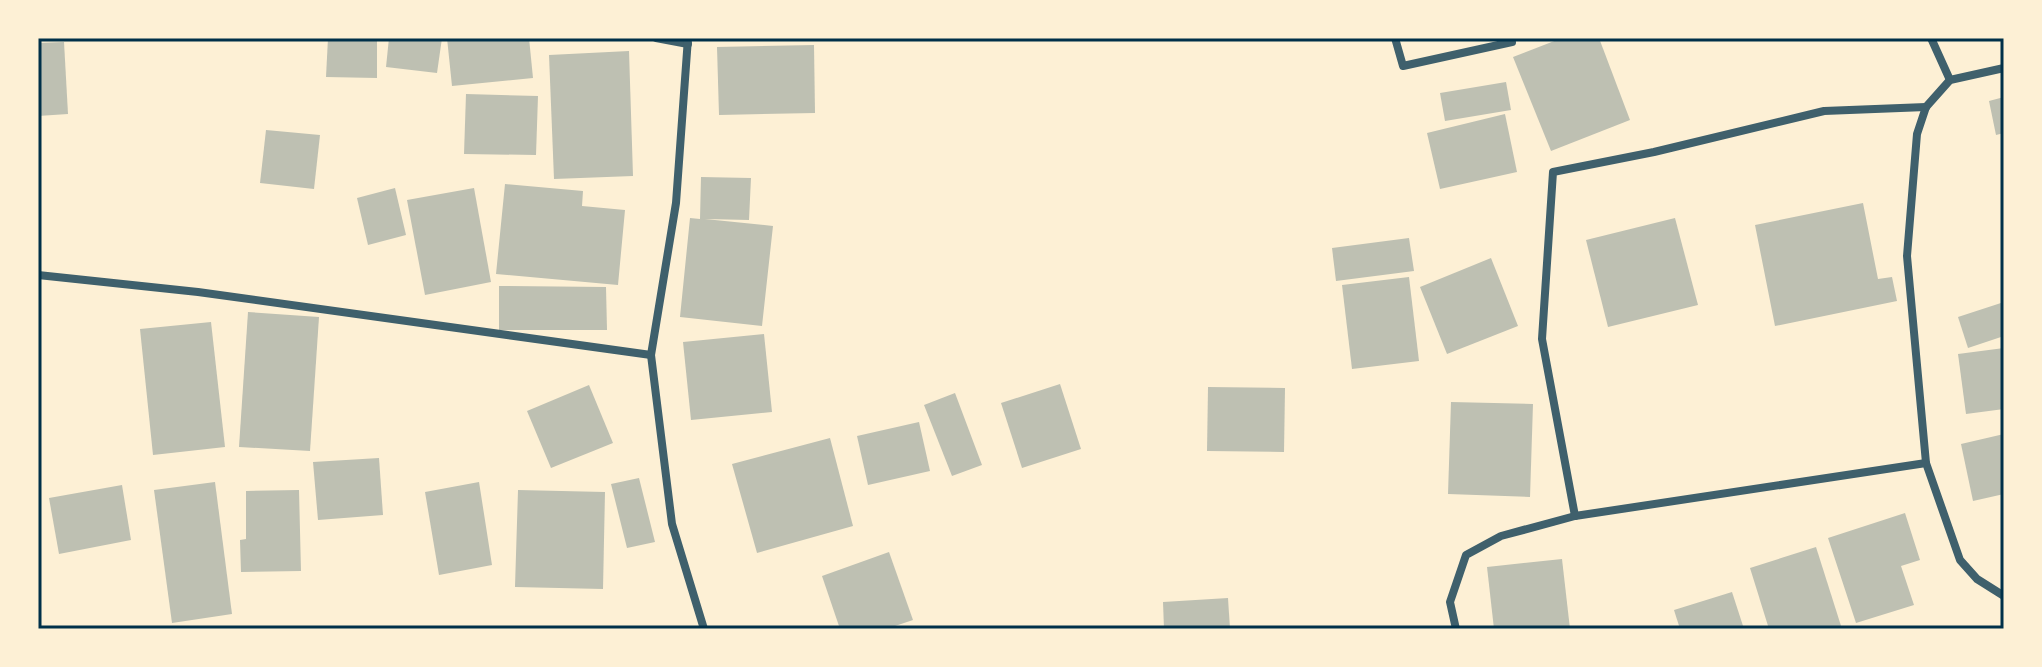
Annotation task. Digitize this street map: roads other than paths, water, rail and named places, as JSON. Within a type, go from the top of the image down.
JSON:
[{"type":"street","points":[[656,38],[688,41],[676,203],[651,355],[672,524],[704,629]]},
{"type":"street","points":[[1395,38],[1403,66],[1512,42]]},
{"type":"street","points":[[1931,38],[1950,80]]},
{"type":"street","points":[[2004,68],[1950,80],[1926,107],[1917,134],[1907,256],[1926,463],[1960,560],[1977,579],[2004,596]]},
{"type":"street","points":[[1575,516],[1542,339],[1553,172],[1654,152],[1824,111],[1926,107]]},
{"type":"street","points":[[38,275],[198,292],[651,355]]},
{"type":"street","points":[[1456,629],[1450,602],[1466,555],[1501,536],[1575,516],[1926,463]]}]
